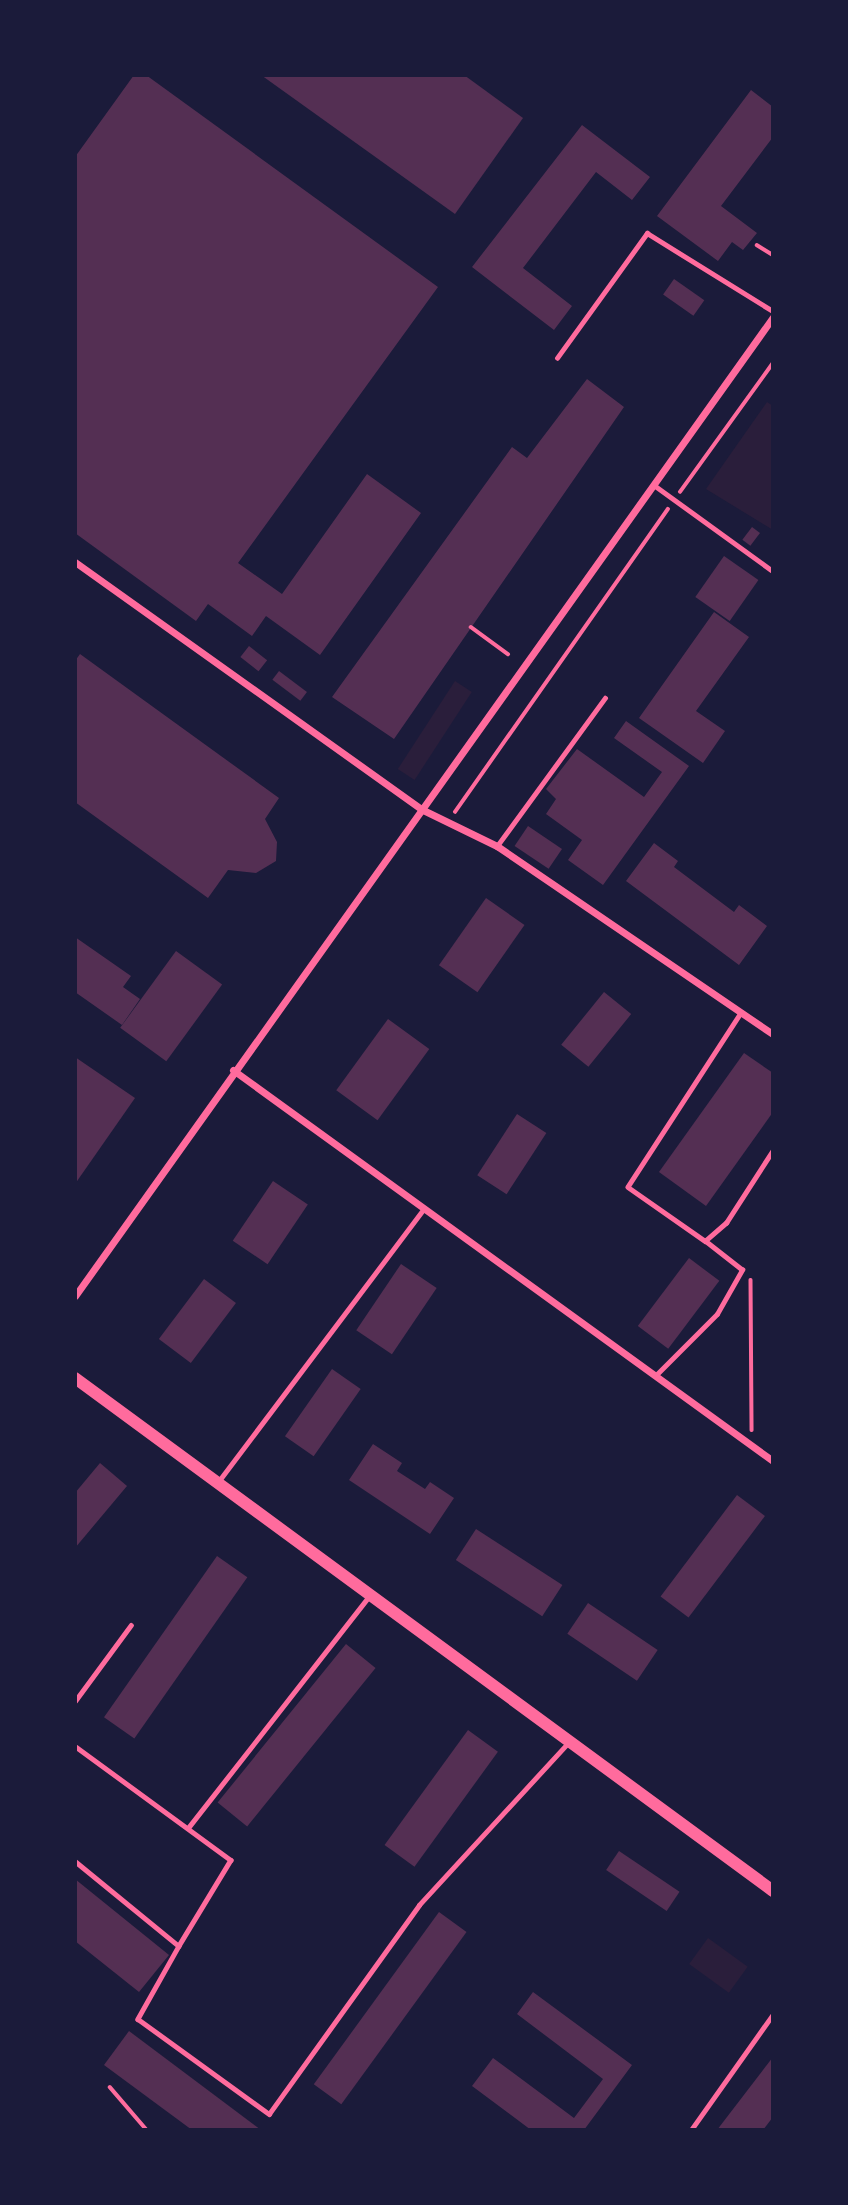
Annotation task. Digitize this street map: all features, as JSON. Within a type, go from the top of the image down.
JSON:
[{"type":"main road","points":[[75,1378],[773,1891]]},
{"type":"street","points":[[75,1296],[233,1070],[773,317]]},
{"type":"street","points":[[75,562],[421,809],[497,846],[773,1034]]},
{"type":"street","points":[[233,1070],[773,1461]]},
{"type":"lane","points":[[557,358],[647,233],[773,311]]},
{"type":"lane","points":[[653,485],[773,571]]},
{"type":"lane","points":[[497,846],[605,698]]},
{"type":"lane","points":[[655,1376],[717,1314],[742,1270],[628,1187],[741,1013]]},
{"type":"lane","points":[[705,1241],[726,1223],[773,1150]]},
{"type":"lane","points":[[218,1482],[424,1208]]},
{"type":"lane","points":[[188,1828],[370,1596]]},
{"type":"lane","points":[[75,1701],[131,1625]]},
{"type":"lane","points":[[75,1746],[231,1860],[138,2019],[270,2114],[419,1905],[569,1742]]},
{"type":"lane","points":[[75,1861],[179,1945]]},
{"type":"lane","points":[[691,2130],[773,2014]]},
{"type":"path","points":[[757,244],[773,255]]},
{"type":"path","points":[[453,814],[773,363]]},
{"type":"path","points":[[471,627],[508,654]]},
{"type":"path","points":[[742,1270],[751,1276],[752,1446]]},
{"type":"path","points":[[110,2087],[148,2130]]},
{"type":"shaded area","points":[[767,402],[773,406],[773,530],[706,489]]},
{"type":"shaded area","points":[[455,681],[472,692],[415,780],[398,769]]},
{"type":"shaded area","points":[[708,1938],[748,1967],[729,1993],[689,1964]]},
{"type":"building","points":[[134,75],[146,75],[438,287],[238,563],[282,594],[367,474],[421,513],[320,655],[266,616],[252,636],[208,604],[196,621],[75,533],[75,157]]},
{"type":"building","points":[[261,75],[464,75],[523,118],[455,214]]},
{"type":"building","points":[[751,90],[773,107],[773,137],[721,206],[757,233],[743,250],[732,242],[718,261],[657,216]]},
{"type":"building","points":[[582,125],[650,177],[632,200],[596,172],[523,268],[572,306],[554,330],[472,267]]},
{"type":"building","points":[[674,279],[704,300],[693,316],[663,295]]},
{"type":"building","points":[[587,379],[624,407],[394,739],[332,697],[512,447],[527,458]]},
{"type":"building","points":[[752,527],[760,533],[750,546],[742,540]]},
{"type":"building","points":[[724,556],[758,580],[730,621],[695,597]]},
{"type":"building","points":[[714,612],[749,637],[696,711],[725,731],[703,763],[639,718]]},
{"type":"building","points":[[249,646],[267,660],[259,671],[240,657]]},
{"type":"building","points":[[80,654],[279,798],[265,819],[277,842],[276,861],[256,873],[228,870],[208,898],[75,802],[75,661]]},
{"type":"building","points":[[279,671],[307,692],[300,701],[272,680]]},
{"type":"building","points":[[626,721],[689,766],[603,885],[568,860],[582,840],[546,814],[556,799],[546,789],[577,749],[644,797],[662,772],[614,738]]},
{"type":"building","points":[[528,826],[562,849],[549,869],[515,846]]},
{"type":"building","points":[[654,843],[678,861],[674,867],[734,912],[739,905],[767,926],[739,965],[626,881]]},
{"type":"building","points":[[486,898],[525,925],[477,992],[439,965]]},
{"type":"building","points":[[75,937],[131,976],[123,987],[140,999],[122,1025],[75,992]]},
{"type":"building","points":[[176,951],[222,985],[166,1061],[120,1028]]},
{"type":"building","points":[[604,992],[631,1014],[588,1067],[561,1045]]},
{"type":"building","points":[[388,1019],[429,1049],[378,1120],[336,1090]]},
{"type":"building","points":[[744,1053],[773,1073],[773,1112],[706,1206],[659,1172]]},
{"type":"building","points":[[75,1057],[135,1098],[75,1184]]},
{"type":"building","points":[[517,1114],[546,1133],[507,1194],[477,1175]]},
{"type":"building","points":[[273,1181],[308,1204],[268,1264],[233,1241]]},
{"type":"building","points":[[689,1258],[719,1281],[668,1349],[638,1326]]},
{"type":"building","points":[[401,1264],[437,1288],[392,1354],[356,1330]]},
{"type":"building","points":[[204,1279],[236,1303],[191,1363],[159,1339]]},
{"type":"building","points":[[332,1369],[361,1389],[314,1456],[285,1436]]},
{"type":"building","points":[[373,1444],[402,1463],[397,1471],[425,1489],[430,1482],[454,1498],[430,1534],[349,1480]]},
{"type":"building","points":[[100,1463],[127,1486],[75,1548],[75,1493]]},
{"type":"building","points":[[737,1495],[765,1516],[689,1617],[661,1596]]},
{"type":"building","points":[[476,1529],[562,1585],[542,1616],[456,1560]]},
{"type":"building","points":[[217,1556],[247,1577],[134,1739],[104,1717]]},
{"type":"building","points":[[588,1603],[658,1650],[637,1681],[567,1634]]},
{"type":"building","points":[[346,1644],[376,1668],[247,1826],[218,1803]]},
{"type":"building","points":[[468,1730],[498,1752],[414,1867],[385,1845]]},
{"type":"building","points":[[619,1851],[680,1892],[667,1911],[606,1870]]},
{"type":"building","points":[[75,1879],[169,1955],[139,1992],[75,1941]]},
{"type":"building","points":[[439,1912],[467,1932],[341,2104],[314,2084]]},
{"type":"building","points":[[533,1992],[632,2065],[584,2130],[531,2130],[472,2086],[493,2058],[574,2118],[603,2079],[517,2014]]},
{"type":"building","points":[[129,2031],[261,2130],[192,2130],[104,2065]]},
{"type":"building","points":[[773,2057],[773,2117],[763,2130],[717,2130]]}]
